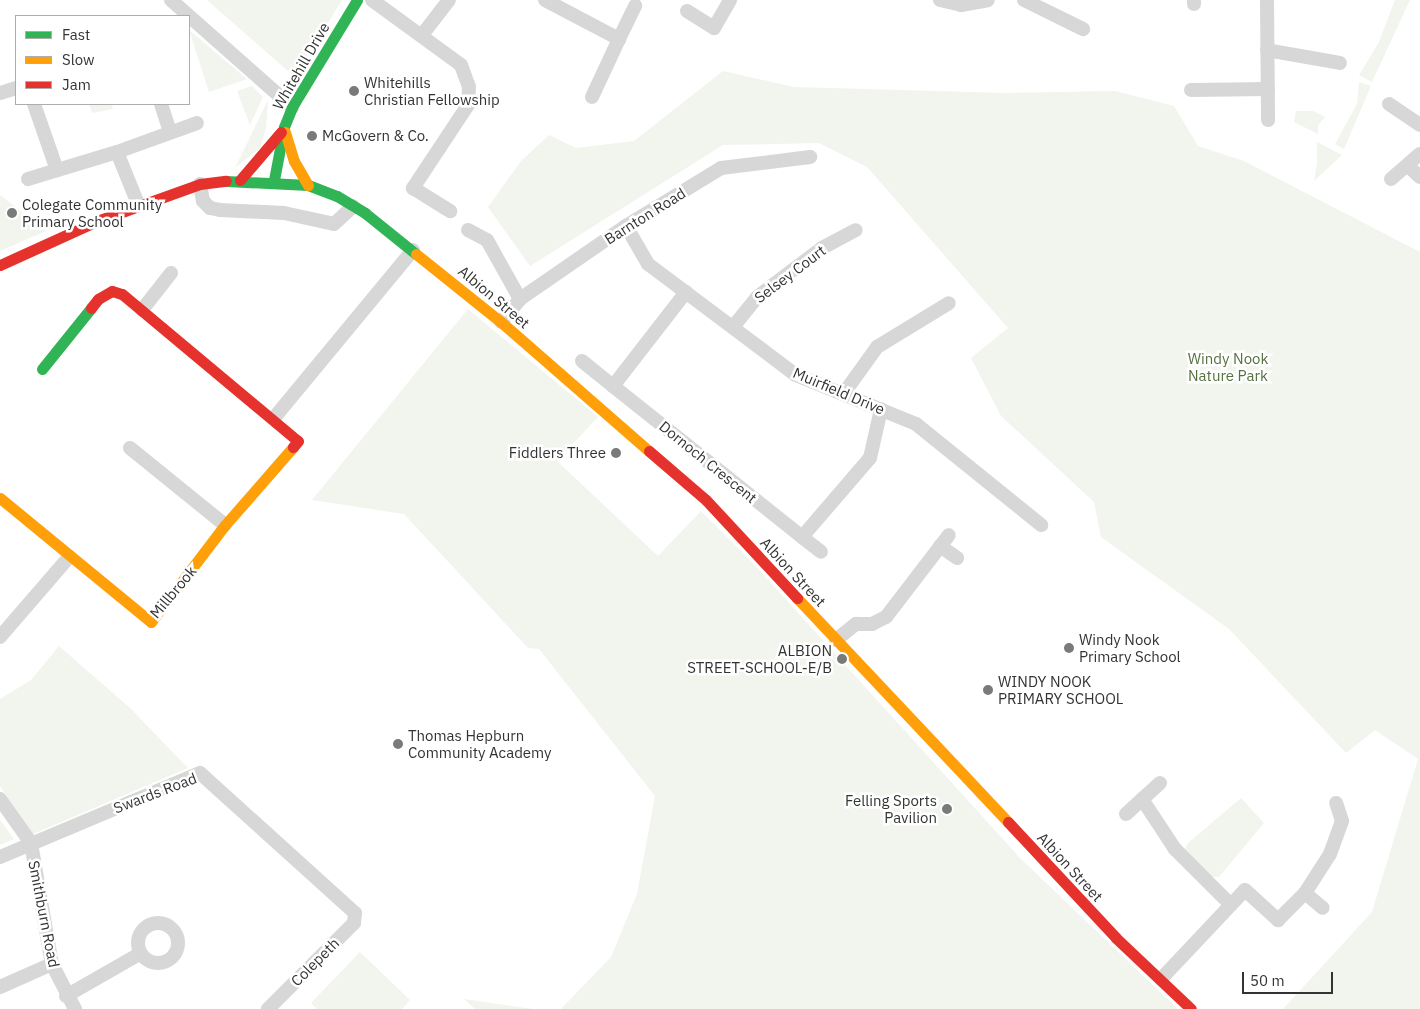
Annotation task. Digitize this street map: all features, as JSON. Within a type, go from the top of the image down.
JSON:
[{"type":"street","points":[[171,0],[188,15]]},
{"type":"street","name":"Whitehill Drive","points":[[274,180],[284,127],[292,107],[357,0]]},
{"type":"street","points":[[372,0],[461,65],[469,87],[468,105],[413,188],[450,211]]},
{"type":"street","points":[[422,35],[449,0]]},
{"type":"street","points":[[545,0],[619,39]]},
{"type":"street","points":[[687,11],[714,28],[730,0]]},
{"type":"street","points":[[940,0],[961,5],[988,0]]},
{"type":"street","points":[[1024,0],[1054,6],[1083,29]]},
{"type":"street","points":[[1267,0],[1268,120]]},
{"type":"street","points":[[592,97],[635,6]]},
{"type":"street","points":[[190,17],[292,107]]},
{"type":"street","points":[[1267,50],[1340,63]]},
{"type":"street","points":[[0,93],[15,88]]},
{"type":"street","points":[[1191,90],[1268,89]]},
{"type":"street","points":[[1389,104],[1420,125]]},
{"type":"street","points":[[34,105],[58,170]]},
{"type":"street","points":[[161,105],[170,132]]},
{"type":"street","points":[[28,179],[117,152],[197,123]]},
{"type":"street","points":[[240,180],[284,127]]},
{"type":"street","points":[[284,127],[294,161],[308,185]]},
{"type":"street","points":[[117,152],[138,204]]},
{"type":"street","points":[[1391,180],[1420,154]]},
{"type":"street","name":"Barnton Road","points":[[501,322],[520,299],[626,226],[721,168],[810,157]]},
{"type":"street","points":[[1408,166],[1420,177]]},
{"type":"street","name":"Albion Street","points":[[0,265],[138,204],[200,184],[240,180],[274,180],[308,185],[336,196],[380,222],[501,322],[706,500],[1116,938],[1162,979],[1191,1009]]},
{"type":"street","points":[[200,184],[203,201],[210,208],[220,210],[284,213],[334,224],[353,206]]},
{"type":"street","name":"Muirfield Drive","points":[[626,226],[648,264],[796,375],[916,424],[1041,525]]},
{"type":"street","points":[[468,230],[487,240],[520,299]]},
{"type":"street","name":"Selsey Court","points":[[733,327],[756,297],[822,248],[856,230]]},
{"type":"street","points":[[274,418],[413,250]]},
{"type":"street","points":[[142,310],[172,273]]},
{"type":"street","name":"Millbrook","points":[[0,498],[69,557],[151,622],[226,525],[298,441],[274,418],[142,310],[122,294],[112,291],[98,299],[42,369]]},
{"type":"street","points":[[613,386],[686,292]]},
{"type":"street","points":[[844,393],[877,346],[949,303]]},
{"type":"street","name":"Dornoch Crescent","points":[[582,361],[821,552]]},
{"type":"street","points":[[802,537],[870,458],[881,409]]},
{"type":"street","points":[[130,448],[226,525]]},
{"type":"street","points":[[836,640],[856,624],[872,624],[886,617],[945,541],[957,558]]},
{"type":"street","points":[[0,637],[69,557]]},
{"type":"street","name":"Swards Road","points":[[0,857],[200,773],[356,913]]},
{"type":"street","points":[[1126,814],[1160,783]]},
{"type":"street","points":[[0,799],[31,843]]},
{"type":"street","points":[[1142,799],[1175,849],[1231,905]]},
{"type":"street","points":[[1162,979],[1245,890],[1278,920],[1304,893],[1330,854],[1342,822],[1336,803]]},
{"type":"street","name":"Smithburn Road","points":[[31,843],[52,964],[66,996],[75,1009]]},
{"type":"street","points":[[1304,893],[1323,908]]},
{"type":"street","name":"Colepeth","points":[[268,1009],[354,923],[356,913]]},
{"type":"street","points":[[66,996],[141,953]]},
{"type":"street","points":[[0,987],[52,964]]},
{"type":"green space","points":[[207,0],[342,0],[295,77]]},
{"type":"green space","points":[[1395,0],[1410,0],[1372,82],[1359,75],[1378,44]]},
{"type":"green space","points":[[190,31],[247,79],[209,92],[190,33]]},
{"type":"green space","name":"Windy Nook Nature Park","points":[[723,71],[794,87],[1006,93],[1115,91],[1174,106],[1198,146],[1244,161],[1420,252],[1420,1009],[1283,1009],[1372,912],[1418,759],[1375,730],[1346,753],[1229,629],[1101,537],[1094,502],[1001,416],[971,358],[1008,328],[867,167],[819,143],[723,145],[530,266],[488,207],[521,161],[549,135],[576,148],[634,141]]},
{"type":"green space","points":[[1359,82],[1371,86],[1344,149],[1335,144],[1357,104]]},
{"type":"green space","points":[[252,86],[263,97],[250,125],[237,91]]},
{"type":"green space","points":[[268,100],[266,128],[260,148],[235,168]]},
{"type":"green space","points":[[89,105],[111,105],[113,109],[92,113]]},
{"type":"green space","points":[[1296,111],[1313,111],[1325,117],[1318,125],[1318,134],[1294,122]]},
{"type":"green space","points":[[1317,142],[1342,155],[1314,181],[1317,163]]},
{"type":"green space","name":"Colegate Community Primary School","points":[[0,195],[46,231],[0,251]]},
{"type":"green space","points":[[468,309],[598,417],[557,461],[658,556],[701,511],[752,562],[1020,858],[1178,1009],[561,1009],[611,957],[637,894],[655,796],[539,649],[528,648],[404,514],[312,500]]},
{"type":"green space","points":[[59,646],[130,708],[188,768],[33,834],[0,786],[0,699],[31,680]]},
{"type":"green space","points":[[1241,798],[1264,823],[1219,877],[1212,877],[1185,850],[1187,844]]},
{"type":"green space","points":[[0,820],[14,839],[0,845]]},
{"type":"green space","points":[[360,952],[410,1000],[402,1009],[317,1009],[311,1003]]},
{"type":"green space","points":[[464,999],[533,1009],[475,1009]]},
{"type":"traffic: fast","points":[[274,180],[284,127],[292,107],[357,0]]},
{"type":"traffic: fast","points":[[226,181],[308,185],[337,196],[365,213],[416,254]]},
{"type":"traffic: fast","points":[[42,369],[91,308]]},
{"type":"traffic: slow","points":[[285,132],[294,161],[308,185]]},
{"type":"traffic: slow","points":[[416,254],[501,322],[649,451]]},
{"type":"traffic: slow","points":[[0,498],[151,622],[225,525],[293,447]]},
{"type":"traffic: slow","points":[[797,598],[1008,822]]},
{"type":"traffic: jam","points":[[240,180],[281,132]]},
{"type":"traffic: jam","points":[[0,265],[97,221],[200,184],[226,181]]},
{"type":"traffic: jam","points":[[91,308],[98,299],[112,291],[122,294],[298,441],[293,447]]},
{"type":"traffic: jam","points":[[649,451],[706,500],[797,598]]},
{"type":"traffic: jam","points":[[1008,822],[1116,938],[1191,1009]]},
{"type":"place","name":"Whitehills Christian Fellowship","points":[[354,91]]},
{"type":"place","name":"McGovern & Co.","points":[[312,136]]},
{"type":"place","name":"Colegate Community Primary School","points":[[12,213]]},
{"type":"place","name":"Fiddlers Three","points":[[616,453]]},
{"type":"place","name":"Windy Nook Primary School","points":[[1069,648]]},
{"type":"place","name":"ALBION STREET-SCHOOL-E/B","points":[[842,659]]},
{"type":"place","name":"WINDY NOOK PRIMARY SCHOOL","points":[[988,690]]},
{"type":"place","name":"Thomas Hepburn Community Academy","points":[[398,744]]},
{"type":"place","name":"Felling Sports Pavilion","points":[[947,809]]}]
